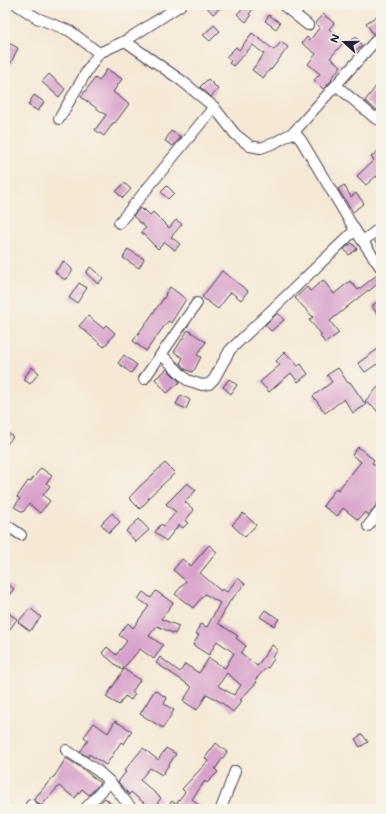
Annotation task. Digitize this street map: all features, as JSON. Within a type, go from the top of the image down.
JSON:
[{"type":"street","points":[[17,5],[37,18],[70,31],[99,53]]},
{"type":"street","points":[[59,119],[99,53],[126,41],[181,5]]},
{"type":"street","points":[[283,5],[308,24]]},
{"type":"street","points":[[126,41],[182,81],[214,107],[235,134],[250,146],[261,148],[294,132],[337,86],[378,38]]},
{"type":"street","points":[[337,86],[376,119],[381,114]]},
{"type":"street","points":[[119,223],[214,107]]},
{"type":"street","points":[[294,132],[301,140],[354,230],[381,268]]},
{"type":"street","points":[[363,241],[381,227]]},
{"type":"street","points":[[161,354],[187,380],[202,385],[209,384],[214,379],[230,350],[354,230]]},
{"type":"street","points":[[144,379],[197,303]]},
{"type":"street","points":[[368,526],[381,510]]},
{"type":"street","points":[[5,524],[21,535]]},
{"type":"street","points":[[66,750],[98,771],[110,782],[130,808]]},
{"type":"street","points":[[221,809],[235,771]]},
{"type":"street","points":[[85,809],[110,782]]},
{"type":"building","points":[[205,5],[224,5],[213,14]]},
{"type":"building","points":[[247,5],[256,5],[249,14],[251,16],[246,22],[237,14]]},
{"type":"building","points":[[323,14],[334,23],[329,29],[344,42],[330,58],[341,66],[331,79],[332,80],[323,89],[314,80],[320,74],[308,64],[316,54],[302,43],[307,37],[310,40],[320,27],[315,23]]},
{"type":"building","points":[[269,15],[280,23],[276,29],[265,21]]},
{"type":"building","points":[[377,16],[381,23],[381,32],[376,32],[373,34],[366,23]]},
{"type":"building","points":[[214,25],[220,31],[210,41],[203,35]]},
{"type":"building","points":[[252,33],[274,50],[281,42],[288,47],[271,70],[270,69],[263,78],[252,70],[264,54],[253,45],[233,66],[229,63],[231,61],[226,57],[236,47],[239,50]]},
{"type":"building","points":[[356,37],[362,46],[353,52],[347,43]]},
{"type":"building","points":[[7,42],[18,48],[5,75],[5,47]]},
{"type":"building","points":[[107,69],[122,79],[113,92],[129,104],[104,136],[95,130],[106,115],[81,97],[95,78],[99,81]]},
{"type":"building","points":[[49,74],[65,89],[59,97],[42,82]]},
{"type":"building","points":[[208,79],[218,89],[211,97],[200,87]]},
{"type":"building","points":[[377,85],[381,88],[381,108],[376,110],[365,101]]},
{"type":"building","points":[[34,95],[44,102],[38,111],[28,105]]},
{"type":"building","points":[[171,131],[181,137],[173,146],[165,141]]},
{"type":"building","points":[[381,148],[381,182],[376,176],[366,185],[357,176],[374,160],[371,157]]},
{"type":"building","points":[[124,183],[131,189],[123,198],[116,192]]},
{"type":"building","points":[[344,185],[351,197],[356,193],[364,203],[353,212],[338,189]]},
{"type":"building","points":[[167,186],[174,193],[168,199],[161,192]]},
{"type":"building","points":[[140,208],[143,211],[144,209],[150,215],[153,212],[169,228],[176,220],[182,224],[171,237],[180,244],[175,250],[165,242],[158,249],[141,232],[146,228],[133,216]]},
{"type":"building","points":[[381,235],[381,252],[374,240]]},
{"type":"building","points":[[352,243],[357,249],[349,255],[344,249]]},
{"type":"building","points":[[128,249],[144,259],[139,268],[123,258]]},
{"type":"building","points":[[64,261],[72,269],[72,272],[66,279],[63,279],[55,272]]},
{"type":"building","points":[[90,267],[103,278],[98,284],[86,273]]},
{"type":"building","points":[[222,271],[248,291],[241,300],[231,292],[218,309],[202,297]]},
{"type":"building","points":[[378,274],[381,274],[381,281],[330,321],[339,333],[325,343],[320,336],[322,335],[309,320],[313,317],[295,298],[307,287],[310,291],[323,280],[334,294],[350,281],[358,290]]},
{"type":"building","points":[[79,283],[87,288],[77,303],[69,298]]},
{"type":"building","points":[[170,287],[186,299],[171,323],[168,321],[146,351],[133,341],[166,295],[165,294]]},
{"type":"building","points":[[381,299],[381,319],[373,308],[373,305]]},
{"type":"building","points":[[278,313],[284,320],[271,331],[265,325]]},
{"type":"building","points":[[88,316],[103,328],[106,325],[115,333],[104,347],[79,326]]},
{"type":"building","points":[[188,330],[206,342],[197,355],[201,357],[192,372],[185,369],[180,363],[183,358],[174,352]]},
{"type":"building","points":[[381,347],[381,369],[377,364],[365,372],[358,363]]},
{"type":"building","points":[[285,352],[298,366],[301,364],[308,374],[298,382],[291,373],[269,392],[260,382],[280,365],[276,361]]},
{"type":"building","points":[[124,355],[137,365],[131,373],[118,363]]},
{"type":"building","points":[[32,367],[39,373],[30,384],[23,379]]},
{"type":"building","points":[[338,368],[366,405],[353,413],[344,399],[325,413],[313,396],[332,382],[327,375]]},
{"type":"building","points":[[167,369],[180,382],[167,393],[155,379]]},
{"type":"building","points":[[229,379],[237,385],[231,394],[223,387]]},
{"type":"building","points":[[381,384],[381,416],[372,405],[371,406],[365,401]]},
{"type":"building","points":[[181,395],[190,400],[186,409],[176,404]]},
{"type":"building","points":[[5,430],[13,437],[5,446]]},
{"type":"building","points":[[358,447],[374,460],[372,463],[381,470],[381,498],[369,515],[365,512],[358,520],[343,508],[337,516],[323,506],[336,488],[338,490],[361,462],[352,455]]},
{"type":"building","points":[[165,463],[175,473],[148,498],[149,499],[140,509],[129,498]]},
{"type":"building","points":[[41,468],[52,476],[46,483],[50,486],[43,495],[50,501],[40,513],[29,504],[23,512],[14,507],[20,499],[17,497],[28,481],[30,482]]},
{"type":"building","points":[[187,483],[196,490],[185,502],[194,510],[185,521],[188,523],[183,528],[179,525],[166,541],[155,532],[161,524],[164,526],[176,512],[166,504]]},
{"type":"building","points":[[112,513],[120,522],[109,533],[101,524]]},
{"type":"building","points":[[243,513],[256,525],[245,537],[232,525]]},
{"type":"building","points":[[139,519],[149,530],[136,542],[126,531]]},
{"type":"building","points":[[209,545],[217,552],[200,573],[221,591],[222,589],[227,592],[238,578],[245,584],[230,601],[218,623],[238,636],[236,638],[246,646],[241,653],[257,666],[272,645],[278,650],[272,657],[274,659],[268,668],[267,667],[255,680],[257,682],[240,700],[242,701],[233,712],[207,694],[197,710],[183,701],[192,687],[156,663],[160,657],[180,672],[185,664],[199,673],[209,658],[225,668],[234,653],[217,641],[209,655],[193,645],[199,635],[196,634],[200,624],[207,627],[220,603],[205,594],[193,608],[175,594],[186,581],[173,570],[182,559],[191,566]],"holes":[[[227,673],[241,685],[234,695],[218,686]]]},
{"type":"building","points":[[5,582],[14,589],[5,600]]},
{"type":"building","points":[[156,591],[173,603],[161,619],[179,626],[175,634],[157,626],[149,636],[163,645],[154,659],[140,649],[122,670],[102,653],[107,647],[116,655],[127,641],[119,635],[128,623],[133,628],[149,606],[138,599],[143,592],[151,598]]},
{"type":"building","points":[[30,608],[41,617],[30,631],[18,622]]},
{"type":"building","points":[[265,610],[279,619],[274,626],[260,617]]},
{"type":"building","points":[[5,611],[17,619],[10,629],[5,626]]},
{"type":"building","points":[[124,669],[140,680],[132,692],[135,694],[131,700],[125,696],[119,705],[106,697]]},
{"type":"building","points":[[155,690],[167,698],[164,704],[174,710],[163,728],[140,714]]},
{"type":"building","points":[[115,721],[132,731],[124,744],[121,742],[106,765],[89,754],[88,757],[80,752],[88,740],[84,737],[94,723],[108,733]]},
{"type":"building","points":[[362,734],[368,742],[360,747],[355,739]]},
{"type":"building","points":[[216,743],[227,752],[215,769],[218,772],[207,783],[205,781],[192,799],[203,809],[164,809],[172,801],[176,804],[185,792],[182,789],[208,761],[205,758]]},
{"type":"building","points":[[143,748],[158,760],[166,748],[176,754],[162,775],[150,768],[140,780],[161,798],[153,809],[151,809],[131,792],[129,795],[118,782],[126,772],[124,771]]},
{"type":"building","points":[[66,758],[83,769],[100,783],[89,795],[82,789],[75,798],[59,786],[41,806],[34,799],[54,777]]},
{"type":"building","points":[[105,798],[117,809],[94,809]]}]
